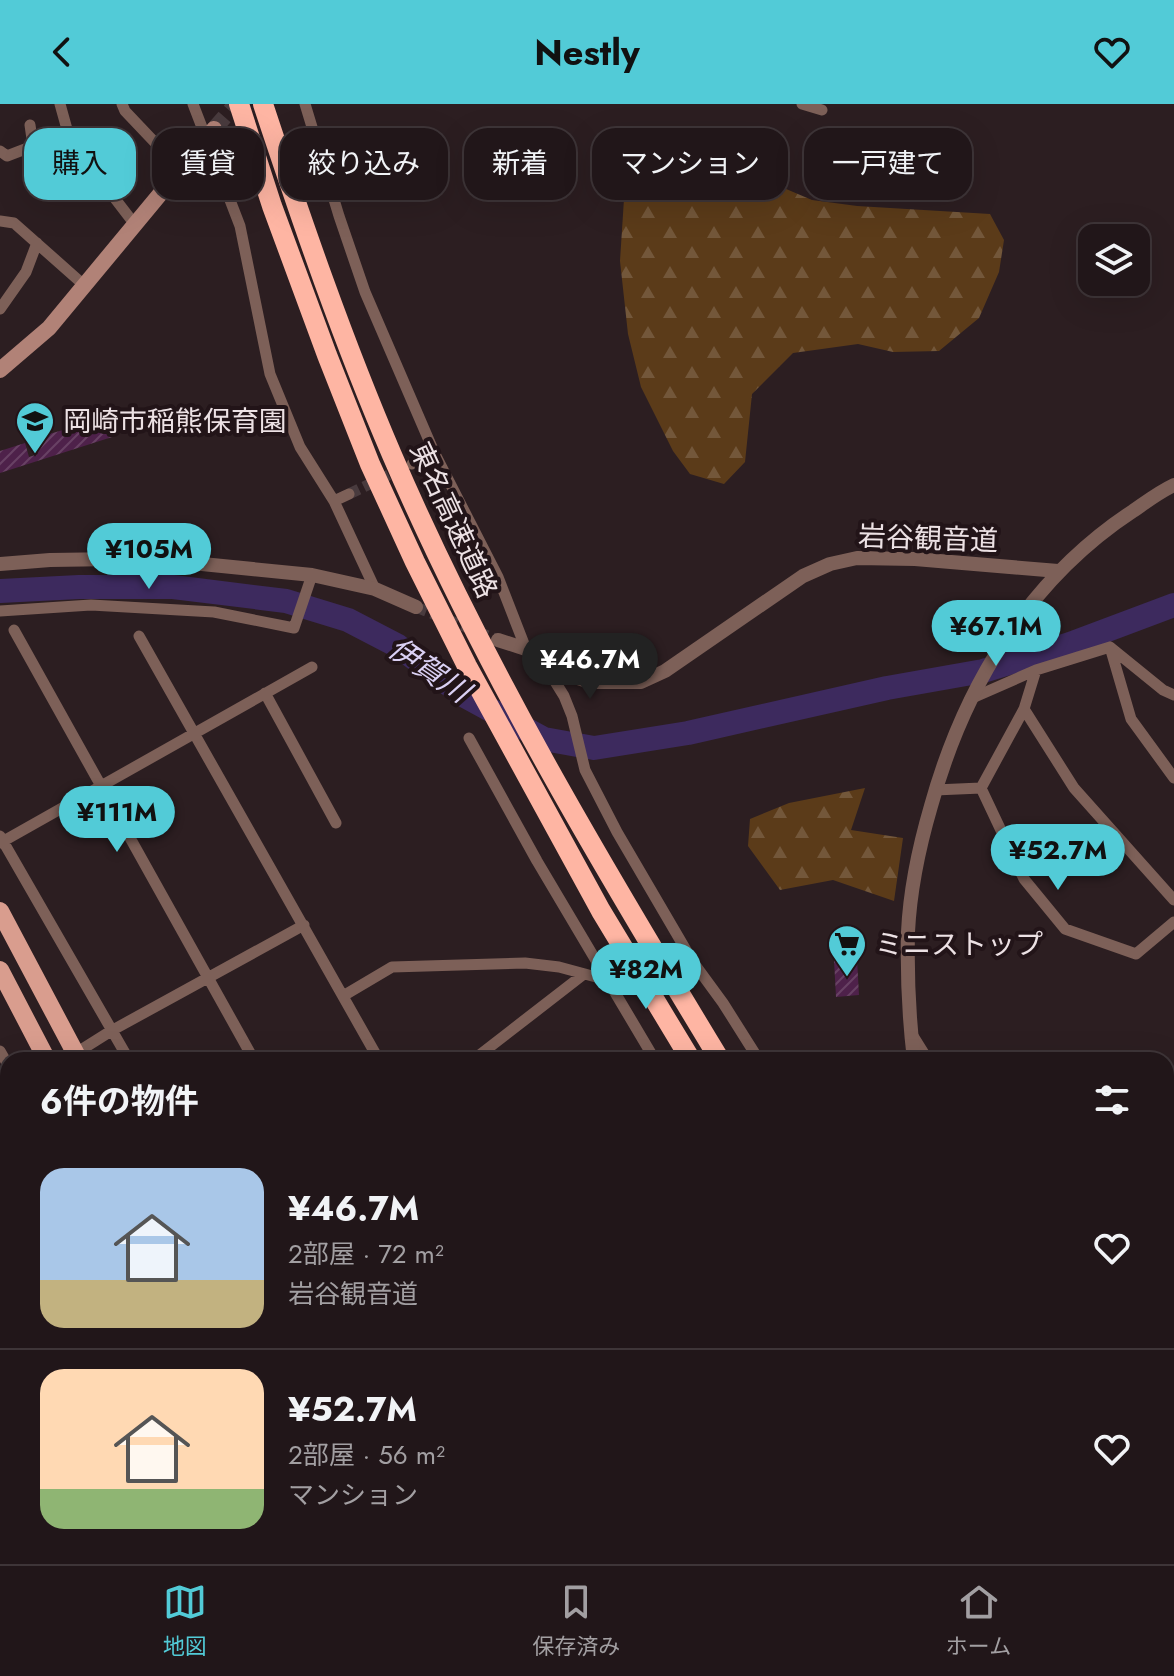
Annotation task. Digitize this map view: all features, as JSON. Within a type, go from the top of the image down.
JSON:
[{"type":"highway","name":"東名高速道路","points":[[239,104],[283,236],[370,464],[415,562],[467,666],[601,911],[686,1052]]},
{"type":"highway","name":"東名高速道路","points":[[263,104],[305,229],[387,442],[495,670],[622,898],[715,1052]]},
{"type":"main road","points":[[0,370],[49,328],[157,200]]},
{"type":"main road","points":[[0,911],[70,1052]]},
{"type":"main road","points":[[0,970],[43,1052]]},
{"type":"street","points":[[60,104],[70,140],[136,226]]},
{"type":"street","points":[[122,104],[152,139]]},
{"type":"street","points":[[193,104],[207,128]]},
{"type":"street","points":[[305,104],[365,292],[434,452],[498,577],[526,649]]},
{"type":"street","points":[[802,104],[822,110]]},
{"type":"street","points":[[0,151],[7,156],[33,146],[30,125]]},
{"type":"street","points":[[232,200],[240,226],[270,374],[300,447],[334,501],[375,589]]},
{"type":"street","points":[[0,221],[14,223],[85,286]]},
{"type":"street","points":[[0,309],[26,272],[37,243]]},
{"type":"street","points":[[412,464],[434,452]]},
{"type":"street","points":[[913,1052],[908,931],[921,840],[956,728],[1000,644],[1058,571],[1108,527],[1174,485]]},
{"type":"street","points":[[334,501],[349,494]]},
{"type":"street","name":"岩谷観音道","points":[[546,667],[590,682],[641,682],[665,671],[803,576],[817,568],[857,558],[915,559],[1058,571]]},
{"type":"street","points":[[0,564],[50,560],[129,560],[312,575],[375,589],[416,607]]},
{"type":"street","points":[[0,611],[107,605],[214,612],[294,628],[312,575]]},
{"type":"street","points":[[14,630],[249,1052]]},
{"type":"street","points":[[139,636],[374,1052]]},
{"type":"street","points":[[498,640],[526,649],[546,667],[564,696],[585,770],[617,832],[693,962],[754,1052]]},
{"type":"street","points":[[972,694],[1110,647]]},
{"type":"street","points":[[1110,647],[1163,690],[1174,695]]},
{"type":"street","points":[[1110,647],[1131,719],[1174,778]]},
{"type":"street","points":[[124,1052],[1,840],[312,667]]},
{"type":"street","points":[[981,788],[1024,709],[1036,670]]},
{"type":"street","points":[[265,693],[336,823]]},
{"type":"street","points":[[1024,709],[1074,788],[1174,900]]},
{"type":"street","points":[[469,738],[537,861],[650,1052]]},
{"type":"street","points":[[935,790],[981,788]]},
{"type":"street","points":[[981,788],[1024,879],[1065,929],[1136,954],[1174,922]]},
{"type":"street","points":[[81,1052],[111,1031],[304,925]]},
{"type":"street","points":[[343,996],[392,967],[525,963],[607,980]]},
{"type":"street","points":[[483,1052],[584,974]]},
{"type":"street","points":[[911,1032],[923,1052]]},
{"type":"green space","points":[[788,190],[804,197],[804,200],[990,214],[1004,240],[999,272],[979,318],[939,351],[893,352],[858,344],[793,353],[752,394],[745,462],[724,484],[690,474],[673,451],[641,387],[628,334],[620,261],[624,200],[788,200]]},
{"type":"green space","points":[[865,788],[851,830],[903,838],[894,901],[833,880],[780,890],[748,846],[750,819],[789,803]]},
{"type":"building","points":[[92,413],[93,418],[105,415],[112,437],[0,473],[0,451],[25,443],[29,457],[38,454],[33,439],[66,429],[63,422]]},
{"type":"building","name":"ミニストップ","points":[[857,959],[859,995],[836,997],[834,960]]},
{"type":"waterway","name":"伊賀川","points":[[0,591],[173,587],[286,601],[348,620],[398,646],[463,695],[544,739],[594,748],[688,733],[887,688],[983,671],[1070,644],[1174,605]]},
{"type":"tunnel","points":[[215,128],[236,104]]},
{"type":"tunnel","points":[[349,494],[403,468]]},
{"type":"tunnel","points":[[416,607],[498,640]]},
{"type":"place","name":"岡崎市稲熊保育園","points":[[35,455]]},
{"type":"place","name":"ミニストップ","points":[[847,978]]}]
